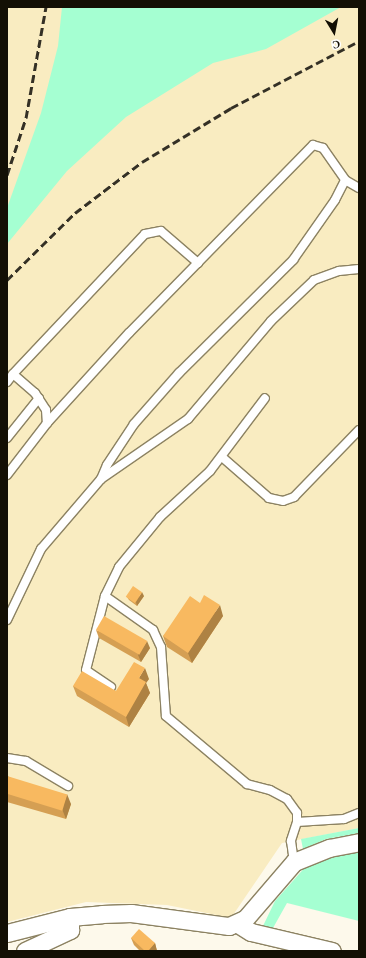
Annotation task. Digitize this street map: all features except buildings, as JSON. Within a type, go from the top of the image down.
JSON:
[{"type":"street","points":[[7,933],[70,917],[131,914],[229,926],[238,924],[246,918],[294,862],[329,848],[359,842]]},
{"type":"street","points":[[25,951],[70,930],[70,917]]},
{"type":"street","points":[[238,924],[251,932],[332,951]]},
{"type":"lane","points":[[7,475],[47,423],[198,263],[314,145],[323,148],[345,180],[359,188]]},
{"type":"lane","points":[[101,479],[107,465],[134,424],[180,373],[293,260],[334,200],[345,180]]},
{"type":"lane","points":[[7,382],[145,234],[161,231],[198,263]]},
{"type":"lane","points":[[7,620],[41,549],[101,479],[188,418],[271,321],[314,280],[339,270],[359,269]]},
{"type":"lane","points":[[13,374],[23,381],[39,398],[46,410],[47,423]]},
{"type":"lane","points":[[7,438],[39,398]]},
{"type":"lane","points":[[111,687],[86,670],[105,596],[119,567],[160,518],[190,492],[222,457],[264,398]]},
{"type":"lane","points":[[222,457],[269,498],[283,501],[294,496],[359,430]]},
{"type":"lane","points":[[105,596],[153,630],[162,648],[166,716],[247,784],[270,790],[287,799],[297,813],[297,822],[291,841],[294,862]]},
{"type":"lane","points":[[7,758],[26,761],[68,786]]},
{"type":"lane","points":[[297,822],[344,819],[359,813]]},
{"type":"shaded area","points":[[7,7],[359,7],[359,828],[282,843],[231,918],[167,905],[86,902],[7,922]]},
{"type":"green space","points":[[62,7],[341,7],[266,49],[213,63],[126,117],[67,171],[7,244],[7,208],[41,113],[58,46]]},
{"type":"green space","points":[[359,828],[359,833],[326,839],[303,849],[301,839]]},
{"type":"green space","points":[[359,851],[359,921],[287,903],[273,928],[263,926],[275,901],[308,864]]},
{"type":"railway","points":[[7,175],[26,118],[46,7]]},
{"type":"railway","points":[[7,280],[75,213],[142,162],[231,108],[359,41]]}]
